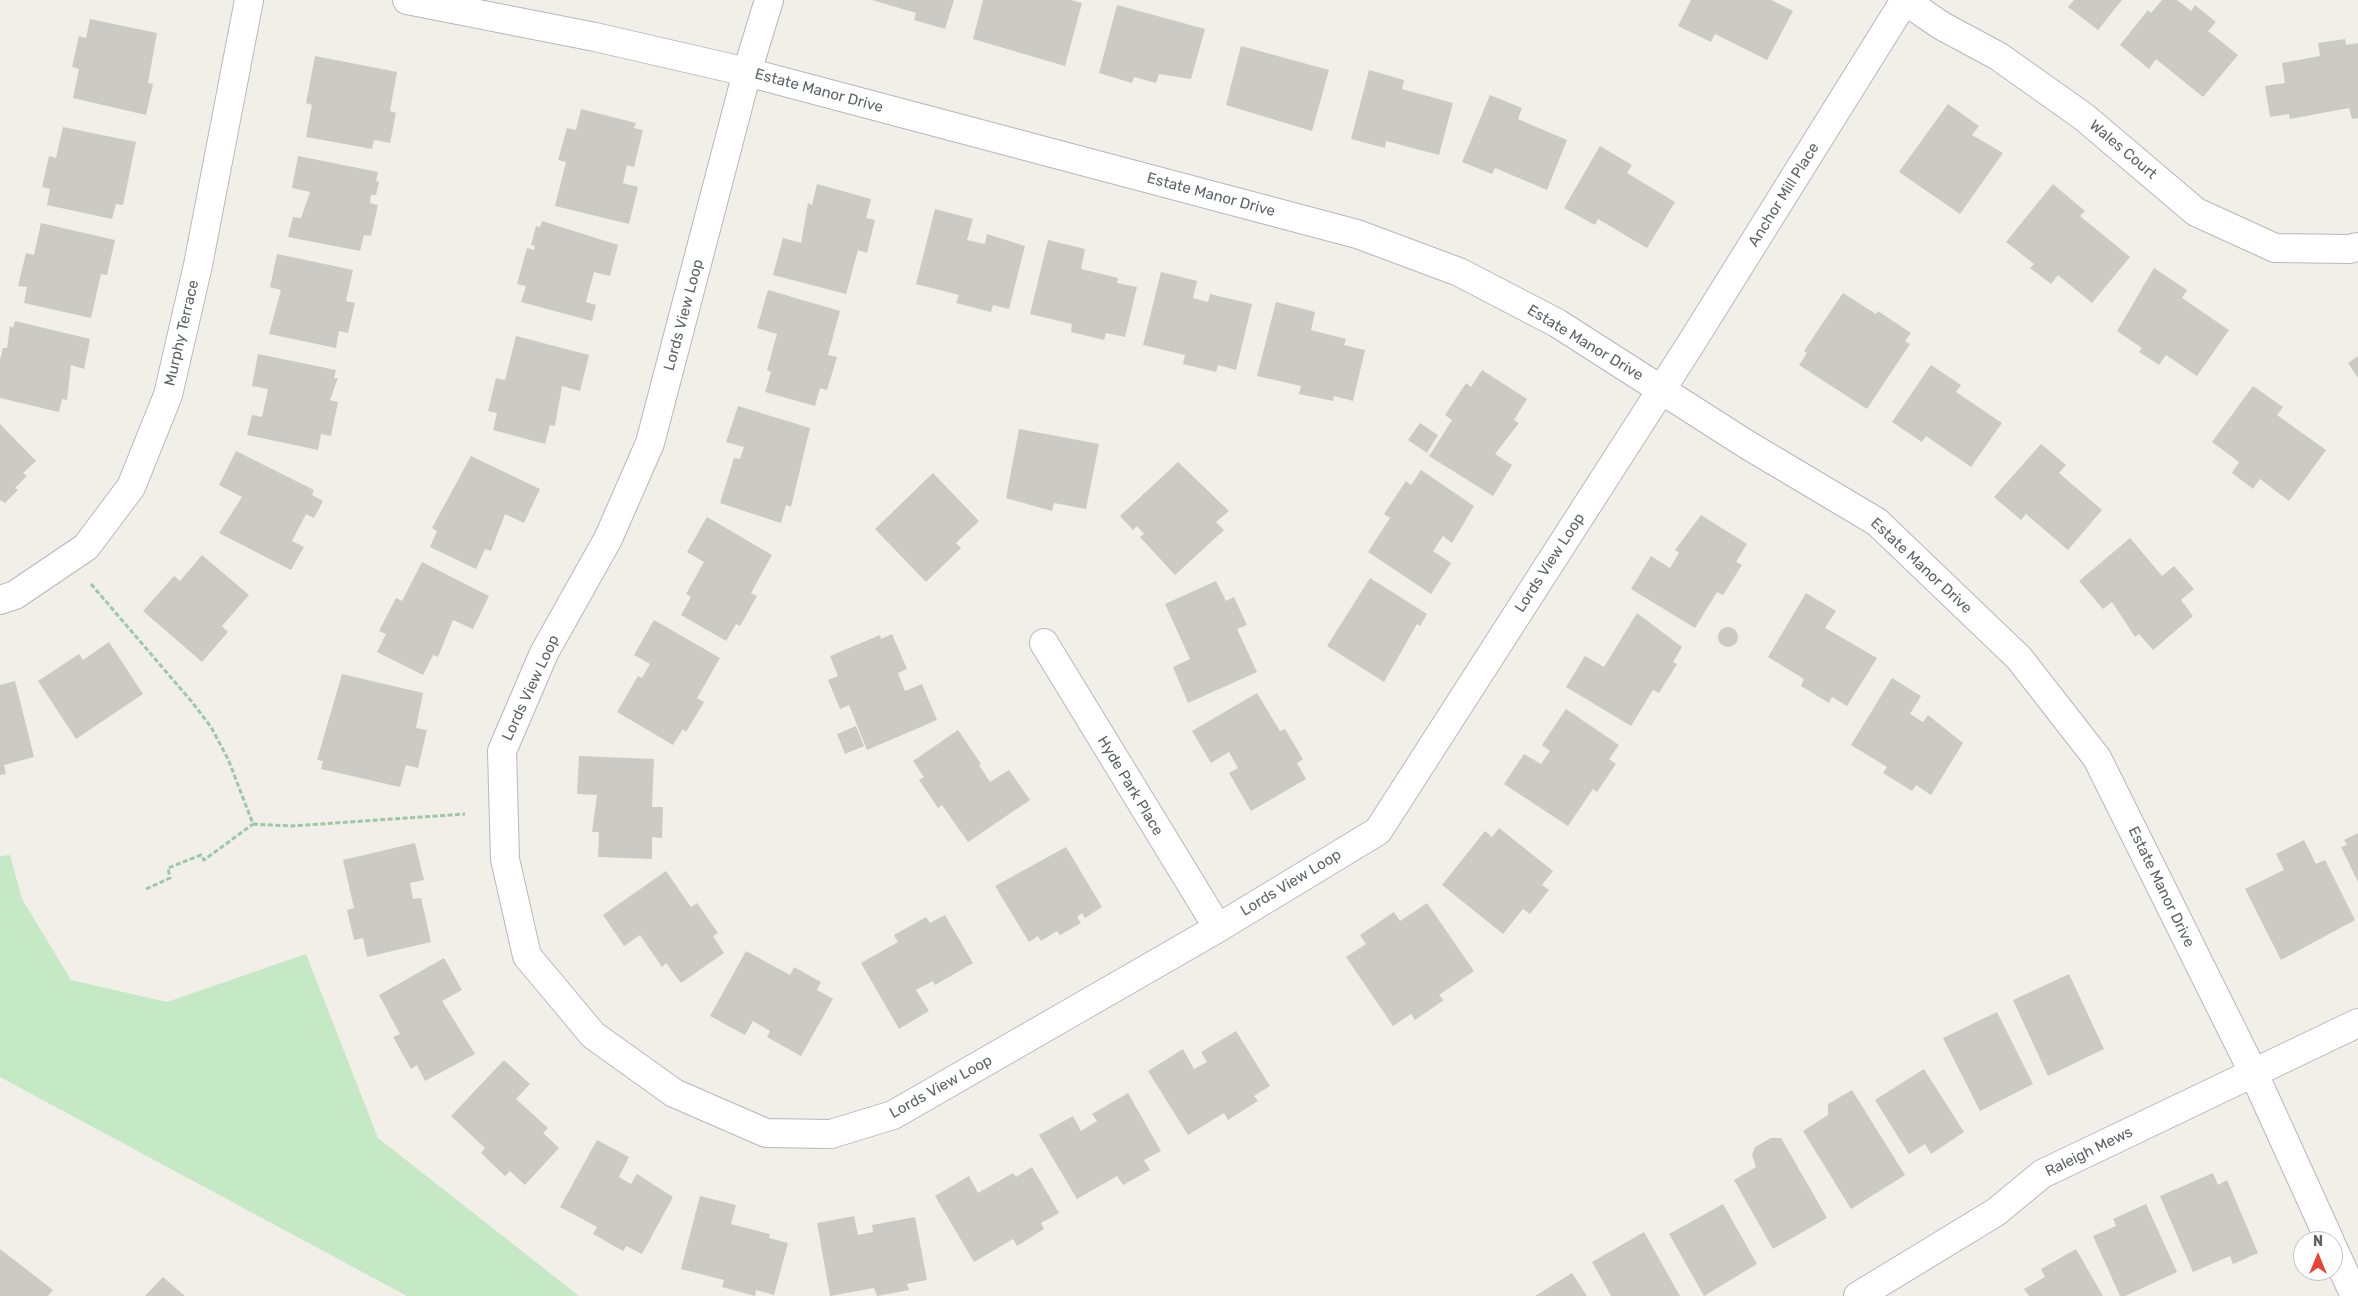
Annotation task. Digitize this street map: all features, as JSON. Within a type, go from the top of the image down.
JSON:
[{"type":"street","name":"Murphy Terrace","points":[[0,600],[15,595],[86,546],[131,487],[168,395],[198,265],[249,0]]},
{"type":"street","name":"Estate Manor Drive","points":[[407,0],[595,37],[747,72],[1357,234],[1458,272],[1557,323],[1876,522],[2019,658],[2097,758],[2254,1074],[2325,1231]]},
{"type":"street","points":[[747,72],[769,0]]},
{"type":"street","name":"Wales Court","points":[[1905,0],[1942,26],[1998,56],[2084,117],[2196,212],[2274,248],[2349,249],[2358,247]]},
{"type":"street","name":"Anchor Mill Place","points":[[1662,390],[1905,0]]},
{"type":"street","name":"Lords View Loop","points":[[747,72],[650,443],[608,539],[544,653],[502,751],[504,859],[527,956],[593,1035],[674,1093],[766,1133],[831,1134],[894,1115],[1218,928],[1378,831],[1662,390]]},
{"type":"street","name":"Hyde Park Place","points":[[1044,644],[1218,928]]},
{"type":"street","name":"Raleigh Mews","points":[[1858,1296],[1996,1212],[2042,1174],[2358,1023]]},
{"type":"street","points":[[2343,1270],[2355,1296]]},
{"type":"path","points":[[89,581],[192,702],[210,727],[228,759],[252,824]]},
{"type":"path","points":[[146,888],[170,878],[168,868],[200,855],[204,860],[252,824],[291,826],[465,814]]},
{"type":"green space","points":[[10,855],[22,899],[71,980],[167,1002],[306,954],[378,1138],[579,1296],[407,1296],[0,1077],[0,856]]},
{"type":"building","points":[[872,0],[954,0],[945,29],[914,20],[916,13]]},
{"type":"building","points":[[983,0],[1071,0],[1082,3],[1065,66],[973,39]]},
{"type":"building","points":[[1691,0],[1771,0],[1793,11],[1767,60],[1715,34],[1711,42],[1678,26]]},
{"type":"building","points":[[2074,0],[2122,0],[2098,30],[2068,7]]},
{"type":"building","points":[[2162,0],[2177,0],[2191,11],[2195,5],[2216,22],[2208,31],[2238,55],[2203,97],[2156,59],[2149,69],[2120,45],[2148,10],[2151,13]]},
{"type":"building","points":[[1117,5],[1205,29],[1191,79],[1159,74],[1156,83],[1134,77],[1132,83],[1099,73]]},
{"type":"building","points":[[90,19],[157,33],[148,83],[153,84],[146,115],[73,98],[79,69],[72,67],[79,36],[86,38]]},
{"type":"building","points":[[2345,39],[2346,45],[2358,43],[2358,118],[2352,119],[2349,108],[2290,119],[2289,114],[2270,117],[2265,86],[2285,83],[2282,63],[2320,56],[2318,43]]},
{"type":"building","points":[[1241,46],[1329,70],[1312,131],[1226,105]]},
{"type":"building","points":[[315,56],[397,72],[390,111],[396,113],[390,143],[374,140],[372,149],[306,137],[312,105],[306,103]]},
{"type":"building","points":[[1369,70],[1404,80],[1402,89],[1453,103],[1439,155],[1386,141],[1385,148],[1351,139]]},
{"type":"building","points":[[1490,95],[1522,108],[1518,119],[1567,140],[1547,190],[1495,168],[1492,174],[1462,162]]},
{"type":"building","points":[[1948,104],[1979,126],[1972,135],[2003,153],[1960,214],[1899,172]]},
{"type":"building","points":[[581,109],[636,123],[634,128],[643,130],[634,167],[627,165],[623,183],[638,187],[629,224],[555,206],[566,162],[558,160],[567,128],[576,130]]},
{"type":"building","points":[[63,127],[136,142],[123,205],[116,204],[112,219],[47,205],[50,189],[42,187],[49,156],[56,158]]},
{"type":"building","points":[[1600,146],[1632,165],[1627,173],[1675,202],[1647,248],[1598,219],[1595,225],[1564,208]]},
{"type":"building","points":[[298,156],[378,172],[376,181],[379,182],[376,195],[371,195],[370,203],[378,205],[371,236],[364,235],[360,251],[288,237],[293,217],[301,218],[310,192],[292,188]]},
{"type":"building","points":[[817,184],[871,199],[866,218],[875,220],[867,253],[858,250],[846,294],[773,275],[783,238],[801,243],[808,203],[812,205]]},
{"type":"building","points":[[2053,184],[2085,211],[2080,216],[2130,257],[2092,303],[2058,275],[2051,284],[2030,268],[2034,264],[2006,242]]},
{"type":"building","points":[[935,209],[973,219],[967,240],[985,244],[987,234],[1025,246],[1009,309],[993,305],[991,312],[956,303],[959,295],[916,284]]},
{"type":"building","points":[[542,221],[618,245],[610,276],[594,272],[586,302],[596,305],[592,321],[521,302],[526,286],[517,284],[527,248],[534,250],[535,246],[531,245],[536,226],[540,227]]},
{"type":"building","points":[[41,223],[115,240],[107,275],[101,274],[91,318],[24,303],[27,287],[18,286],[26,253],[34,255]]},
{"type":"building","points":[[1048,240],[1085,249],[1081,269],[1118,278],[1117,283],[1137,287],[1125,337],[1106,333],[1104,340],[1071,332],[1072,324],[1030,314]]},
{"type":"building","points":[[277,254],[353,270],[346,301],[355,303],[348,333],[339,331],[336,348],[269,334],[281,290],[270,287]]},
{"type":"building","points":[[2154,268],[2187,290],[2182,298],[2229,330],[2197,376],[2166,355],[2159,365],[2139,352],[2142,348],[2117,331]]},
{"type":"building","points":[[1161,272],[1197,281],[1193,298],[1208,302],[1210,294],[1252,304],[1236,370],[1218,365],[1216,372],[1183,364],[1185,355],[1143,345]]},
{"type":"building","points":[[768,290],[840,311],[828,355],[837,357],[827,390],[820,388],[815,406],[765,392],[771,372],[767,370],[777,334],[757,328]]},
{"type":"building","points":[[1843,293],[1876,314],[1878,311],[1911,333],[1905,341],[1910,344],[1867,409],[1799,365],[1807,353],[1804,351]]},
{"type":"building","points":[[1276,302],[1315,312],[1311,330],[1346,339],[1344,345],[1365,350],[1353,401],[1334,396],[1333,401],[1299,394],[1301,386],[1257,376]]},
{"type":"building","points":[[15,321],[90,339],[84,369],[71,365],[67,400],[62,399],[59,412],[0,398],[0,360],[3,348],[7,348],[10,326],[13,328]]},
{"type":"building","points":[[516,336],[589,355],[580,391],[562,386],[555,426],[550,425],[545,444],[493,430],[497,413],[488,411],[496,378],[505,380]]},
{"type":"building","points":[[258,354],[336,370],[334,378],[338,378],[330,400],[338,402],[331,436],[321,434],[318,450],[247,435],[252,415],[262,417],[268,389],[252,386]]},
{"type":"building","points":[[2358,356],[2358,378],[2348,363]]},
{"type":"building","points":[[1931,365],[1961,385],[1956,392],[2002,423],[1971,467],[1926,436],[1922,442],[1892,422]]},
{"type":"building","points":[[1482,370],[1527,399],[1514,420],[1519,423],[1495,454],[1512,465],[1493,496],[1429,456],[1452,420],[1445,415],[1466,383],[1471,387]]},
{"type":"building","points":[[2253,386],[2283,407],[2277,415],[2326,450],[2289,501],[2260,479],[2253,489],[2232,473],[2239,462],[2212,442]]},
{"type":"building","points":[[738,406],[810,428],[791,507],[786,505],[781,523],[720,503],[734,458],[740,459],[744,447],[726,442]]},
{"type":"building","points":[[1420,423],[1438,435],[1427,453],[1408,440]]},
{"type":"building","points":[[0,424],[36,461],[23,473],[27,476],[15,488],[18,490],[5,503],[0,500]]},
{"type":"building","points":[[1019,429],[1099,444],[1086,509],[1054,503],[1052,511],[1006,498]]},
{"type":"building","points":[[2041,444],[2066,465],[2059,473],[2102,510],[2068,550],[2026,514],[2021,520],[1994,497]]},
{"type":"building","points":[[236,451],[314,490],[312,495],[323,501],[314,518],[306,514],[292,541],[304,547],[291,570],[219,533],[242,497],[219,485]]},
{"type":"building","points":[[471,456],[540,489],[524,523],[505,514],[491,551],[485,549],[476,569],[430,547],[437,531],[432,528]]},
{"type":"building","points":[[1178,462],[1229,511],[1216,522],[1224,530],[1175,575],[1140,537],[1144,534],[1137,526],[1133,530],[1120,516]]},
{"type":"building","points":[[1421,470],[1474,506],[1452,543],[1443,536],[1433,551],[1451,563],[1431,594],[1368,552],[1390,518],[1384,514],[1406,481],[1411,485]]},
{"type":"building","points":[[933,473],[979,521],[956,543],[961,548],[926,582],[875,529]]},
{"type":"building","points":[[1701,515],[1747,544],[1736,562],[1742,565],[1723,595],[1717,592],[1695,628],[1631,589],[1651,556],[1670,568],[1679,553],[1675,550]]},
{"type":"building","points":[[707,517],[772,555],[751,593],[757,596],[740,626],[736,624],[726,641],[681,615],[691,597],[686,594],[704,562],[687,552]]},
{"type":"building","points":[[2130,538],[2162,576],[2174,566],[2194,589],[2181,600],[2193,616],[2153,650],[2139,634],[2135,637],[2112,602],[2103,609],[2079,581]]},
{"type":"building","points":[[202,555],[249,595],[222,626],[228,632],[202,662],[143,611],[174,576],[180,581]]},
{"type":"building","points":[[422,562],[489,596],[473,629],[453,620],[438,657],[433,655],[423,675],[377,652],[386,634],[379,631],[396,598],[402,601]]},
{"type":"building","points":[[1370,578],[1427,614],[1420,626],[1417,624],[1384,682],[1327,646]]},
{"type":"building","points":[[1216,581],[1226,601],[1234,597],[1247,625],[1237,629],[1257,672],[1188,703],[1173,667],[1190,659],[1165,604]]},
{"type":"building","points":[[1806,593],[1836,611],[1825,628],[1877,658],[1847,706],[1832,697],[1829,703],[1801,686],[1804,679],[1768,657]]},
{"type":"building","points":[[1637,613],[1682,647],[1673,662],[1677,664],[1659,693],[1653,690],[1631,726],[1566,687],[1585,656],[1604,667]]},
{"type":"building","points":[[654,620],[720,658],[697,698],[704,702],[686,732],[683,729],[673,745],[617,712],[638,676],[642,678],[650,664],[634,655]]},
{"type":"building","points":[[1724,627],[1732,627],[1738,633],[1738,641],[1732,647],[1724,647],[1718,641],[1718,633]]},
{"type":"building","points":[[892,634],[907,669],[898,673],[905,691],[922,684],[937,720],[867,750],[849,705],[840,709],[828,680],[838,676],[830,656],[880,635],[881,639]]},
{"type":"building","points":[[109,642],[143,694],[76,739],[38,681],[79,654],[83,660]]},
{"type":"building","points":[[342,674],[423,693],[416,728],[427,730],[418,768],[406,765],[400,787],[321,769],[323,761],[317,760]]},
{"type":"building","points":[[1892,678],[1921,696],[1910,714],[1923,722],[1928,715],[1963,743],[1931,795],[1916,785],[1912,791],[1883,773],[1887,767],[1851,745]]},
{"type":"building","points":[[15,681],[34,757],[4,765],[6,774],[0,775],[0,685]]},
{"type":"building","points":[[1257,693],[1280,731],[1285,729],[1303,759],[1297,763],[1306,779],[1251,811],[1229,773],[1238,768],[1229,752],[1211,763],[1192,731]]},
{"type":"building","points":[[1566,709],[1619,745],[1609,759],[1616,764],[1597,792],[1593,789],[1568,826],[1504,784],[1524,754],[1541,764],[1550,751],[1542,745]]},
{"type":"building","points":[[856,726],[864,746],[845,754],[837,734]]},
{"type":"building","points":[[958,730],[981,764],[979,765],[990,782],[1009,770],[1030,800],[968,842],[942,805],[938,808],[919,780],[924,777],[913,761]]},
{"type":"building","points":[[579,756],[654,759],[652,807],[663,807],[662,838],[652,837],[652,859],[598,857],[599,832],[592,832],[597,795],[577,794]]},
{"type":"building","points":[[1499,828],[1553,871],[1542,885],[1549,890],[1530,914],[1523,909],[1503,934],[1442,885],[1485,831],[1492,837]]},
{"type":"building","points":[[2358,833],[2358,882],[2341,847],[2347,845],[2344,840]]},
{"type":"building","points":[[2304,840],[2316,864],[2325,860],[2355,920],[2281,960],[2245,889],[2284,870],[2276,854]]},
{"type":"building","points":[[415,843],[424,880],[410,883],[413,899],[421,898],[431,942],[367,957],[363,938],[354,940],[347,910],[354,908],[343,860]]},
{"type":"building","points":[[1066,847],[1102,907],[1085,918],[1082,913],[1077,917],[1081,923],[1060,935],[1057,931],[1041,941],[1038,936],[1029,942],[995,886]]},
{"type":"building","points":[[666,871],[691,907],[697,903],[718,933],[713,936],[724,953],[681,983],[666,963],[662,967],[640,935],[624,946],[603,915]]},
{"type":"building","points":[[1427,903],[1474,971],[1439,995],[1444,1000],[1415,1020],[1411,1014],[1393,1026],[1346,957],[1366,944],[1360,935],[1394,912],[1400,921]]},
{"type":"building","points":[[945,915],[973,963],[935,985],[933,981],[916,990],[929,1011],[899,1029],[861,963],[898,942],[894,935],[926,917],[930,923]]},
{"type":"building","points":[[746,951],[790,975],[794,967],[821,982],[817,990],[833,999],[801,1056],[767,1037],[770,1031],[753,1021],[745,1035],[710,1016]]},
{"type":"building","points":[[444,958],[462,990],[442,1001],[475,1054],[425,1081],[417,1065],[411,1069],[393,1037],[400,1034],[379,995]]},
{"type":"building","points":[[2069,974],[2104,1049],[2048,1076],[2013,1000]]},
{"type":"building","points":[[1997,1012],[2033,1084],[1980,1111],[1943,1038]]},
{"type":"building","points":[[1236,1031],[1270,1086],[1254,1096],[1258,1101],[1228,1120],[1224,1113],[1188,1135],[1148,1071],[1183,1049],[1194,1069],[1207,1062],[1201,1052]]},
{"type":"building","points":[[504,1060],[530,1084],[516,1099],[548,1128],[543,1133],[559,1148],[525,1185],[510,1171],[505,1176],[481,1153],[485,1148],[451,1116]]},
{"type":"building","points":[[1924,1069],[1964,1132],[1931,1154],[1925,1144],[1909,1154],[1875,1100]]},
{"type":"building","points":[[1852,1090],[1905,1175],[1851,1209],[1803,1131],[1828,1115],[1828,1104]]},
{"type":"building","points":[[1128,1093],[1161,1151],[1144,1160],[1150,1170],[1123,1185],[1117,1176],[1077,1199],[1039,1135],[1073,1116],[1081,1131],[1097,1121],[1092,1114]]},
{"type":"building","points":[[1771,1138],[1781,1138],[1827,1218],[1773,1249],[1734,1180],[1756,1167],[1752,1155],[1755,1147]]},
{"type":"building","points":[[597,1140],[629,1157],[619,1177],[631,1184],[637,1174],[673,1197],[642,1254],[626,1246],[623,1251],[593,1234],[597,1227],[560,1207]]},
{"type":"building","points":[[1032,1167],[1059,1213],[1041,1223],[1044,1229],[1017,1246],[1013,1239],[974,1262],[935,1196],[969,1176],[978,1193],[1013,1173],[1016,1177]]},
{"type":"building","points":[[2213,1173],[2218,1185],[2227,1180],[2258,1253],[2233,1264],[2230,1256],[2193,1272],[2160,1196]]},
{"type":"building","points":[[700,1196],[736,1205],[731,1224],[770,1234],[769,1238],[788,1243],[774,1295],[756,1290],[755,1296],[722,1287],[724,1280],[681,1269]]},
{"type":"building","points":[[1723,1204],[1757,1264],[1704,1296],[1669,1234]]},
{"type":"building","points":[[2146,1204],[2177,1272],[2125,1296],[2120,1296],[2093,1236],[2116,1226],[2113,1219]]},
{"type":"building","points":[[854,1216],[858,1235],[873,1232],[872,1225],[915,1217],[927,1280],[907,1284],[909,1290],[877,1296],[874,1288],[830,1296],[817,1223]]},
{"type":"building","points":[[1644,1232],[1680,1296],[1611,1296],[1592,1262]]},
{"type":"building","points":[[0,1249],[53,1290],[48,1296],[0,1296]]},
{"type":"building","points":[[2076,1249],[2103,1296],[2029,1296],[2024,1289],[2045,1277],[2041,1269]]},
{"type":"building","points":[[1572,1273],[1587,1296],[1535,1296]]},
{"type":"building","points":[[163,1277],[185,1296],[145,1296]]}]
